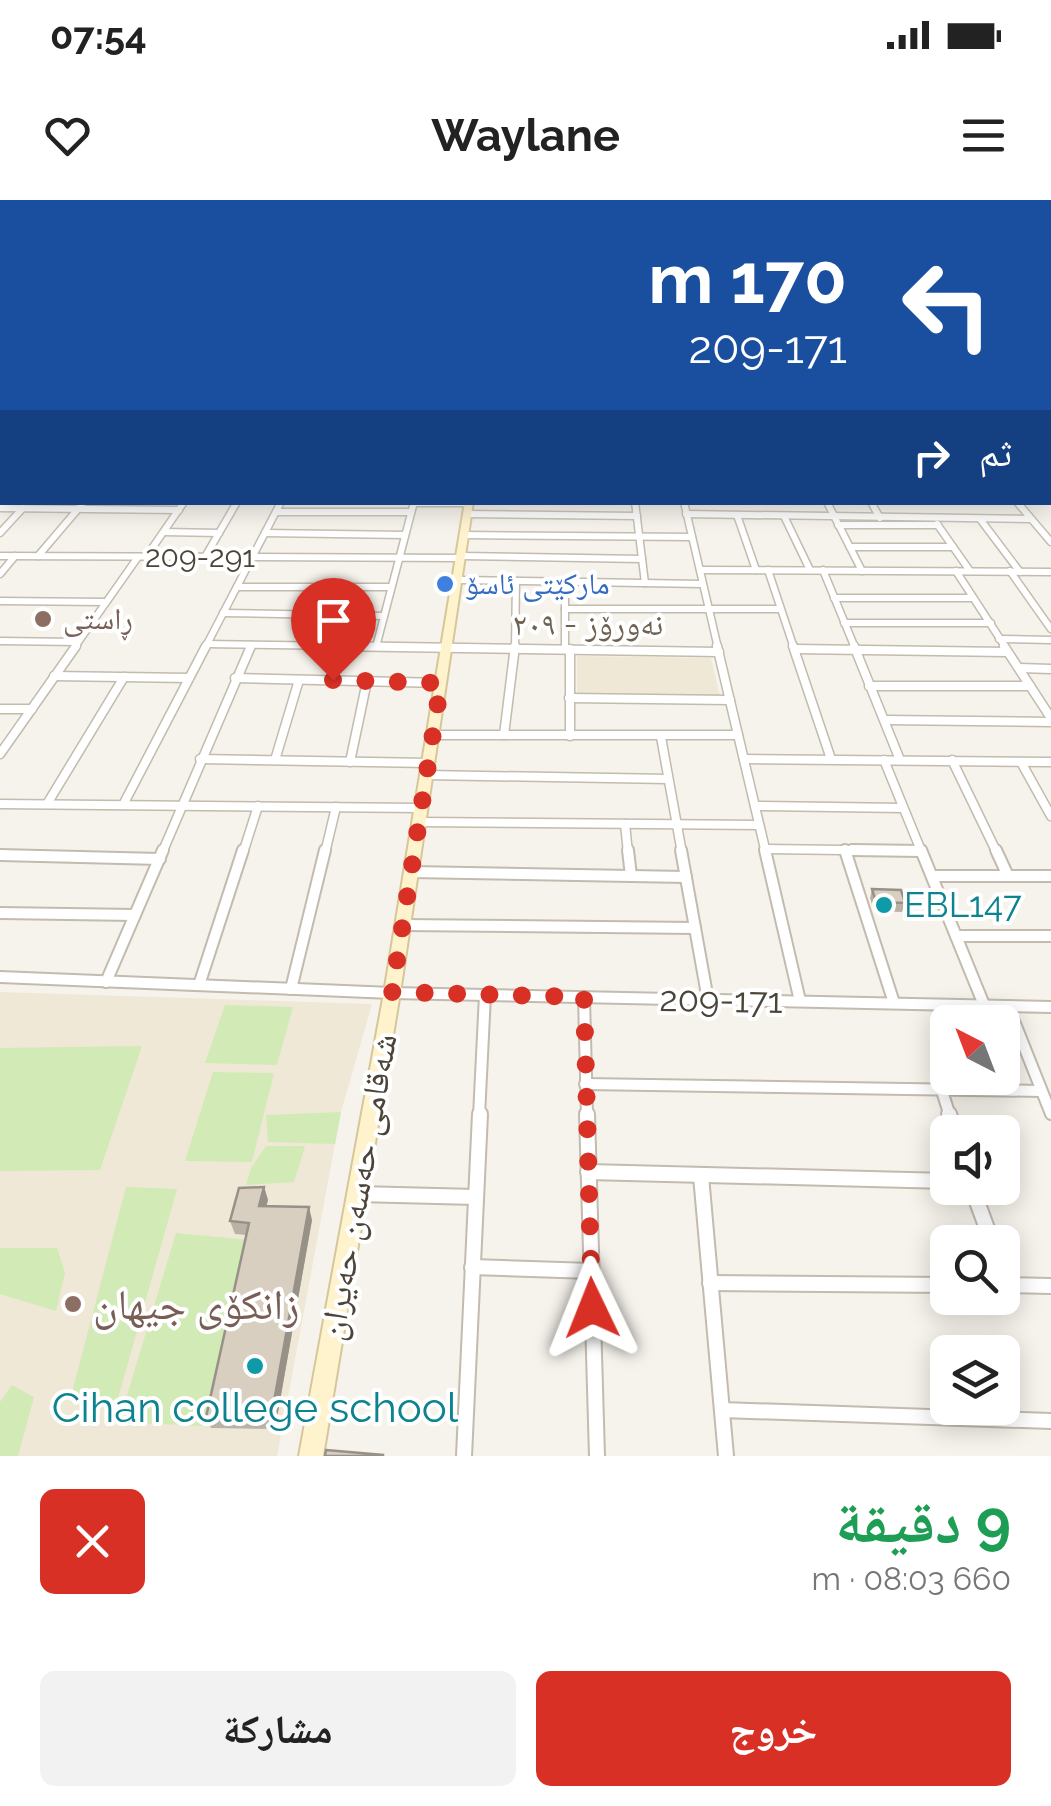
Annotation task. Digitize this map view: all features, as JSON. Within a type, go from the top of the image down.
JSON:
[{"type":"street","points":[[38,556],[81,505]]},
{"type":"street","points":[[130,510],[134,505]]},
{"type":"street","points":[[205,557],[235,505]]},
{"type":"street","points":[[123,805],[280,505]]},
{"type":"street","points":[[362,512],[365,505]]},
{"type":"street","points":[[376,647],[413,505]]},
{"type":"street","points":[[441,505],[636,516]]},
{"type":"street","points":[[635,505],[645,583]]},
{"type":"street","points":[[684,505],[800,1002]]},
{"type":"street","points":[[827,505],[862,570]]},
{"type":"street","points":[[873,505],[880,518]]},
{"type":"street","points":[[1020,505],[1049,537]]},
{"type":"street","points":[[0,508],[130,510],[182,506]]},
{"type":"street","points":[[0,754],[106,602],[182,506]]},
{"type":"street","name":"شەقامی حەسەن حەیران","points":[[311,1456],[392,992],[468,507]]},
{"type":"street","points":[[1,531],[23,508]]},
{"type":"street","points":[[276,512],[411,512]]},
{"type":"street","points":[[686,514],[935,522]]},
{"type":"street","points":[[736,515],[756,570]]},
{"type":"street","points":[[601,516],[602,536]]},
{"type":"street","points":[[784,516],[810,570]]},
{"type":"street","points":[[980,519],[1051,629]]},
{"type":"street","points":[[838,525],[1031,519]]},
{"type":"street","points":[[935,522],[970,571]]},
{"type":"street","points":[[164,532],[220,533]]},
{"type":"street","points":[[265,533],[405,535]]},
{"type":"street","points":[[465,535],[692,537]]},
{"type":"street","points":[[850,547],[953,547]]},
{"type":"street","name":"209-291","points":[[0,556],[642,558]]},
{"type":"street","points":[[0,574],[15,556]]},
{"type":"street","points":[[700,570],[1051,572]]},
{"type":"street","points":[[768,570],[831,760]]},
{"type":"street","points":[[823,570],[900,760]]},
{"type":"street","points":[[956,571],[1051,720]]},
{"type":"street","points":[[457,580],[702,584]]},
{"type":"street","points":[[504,735],[514,648],[516,581]]},
{"type":"street","points":[[565,582],[570,736]]},
{"type":"street","points":[[237,587],[392,587]]},
{"type":"street","points":[[834,598],[973,598]]},
{"type":"street","points":[[0,601],[106,602]]},
{"type":"street","points":[[566,608],[779,609]]},
{"type":"street","points":[[223,613],[384,616]]},
{"type":"street","points":[[844,623],[990,623]]},
{"type":"street","points":[[999,639],[1051,640]]},
{"type":"street","points":[[2,643],[78,642]]},
{"type":"street","points":[[207,644],[719,652]]},
{"type":"street","points":[[106,982],[252,645]]},
{"type":"street","points":[[795,649],[1007,652]]},
{"type":"street","points":[[1019,668],[1051,669]]},
{"type":"street","points":[[54,676],[189,678]]},
{"type":"street","points":[[47,804],[124,677]]},
{"type":"street","points":[[235,678],[441,683]]},
{"type":"street","points":[[275,760],[299,680]]},
{"type":"street","points":[[350,762],[367,682]]},
{"type":"street","points":[[869,686],[1030,686]]},
{"type":"street","points":[[569,698],[730,700]]},
{"type":"street","points":[[0,709],[32,709]]},
{"type":"street","points":[[885,720],[1051,720]]},
{"type":"street","points":[[432,734],[738,735]]},
{"type":"street","points":[[661,737],[708,1000]]},
{"type":"street","points":[[744,758],[1051,762]]},
{"type":"street","points":[[200,759],[350,762],[668,779]]},
{"type":"street","points":[[884,760],[984,1005]]},
{"type":"street","points":[[952,760],[1008,876]]},
{"type":"street","points":[[1021,762],[1049,810]]},
{"type":"street","points":[[0,804],[336,807],[420,815],[625,824],[759,825]]},
{"type":"street","points":[[199,985],[258,806]]},
{"type":"street","points":[[754,806],[904,808]]},
{"type":"street","points":[[291,989],[336,807]]},
{"type":"street","points":[[625,824],[631,876]]},
{"type":"street","points":[[765,849],[921,851]]},
{"type":"street","points":[[845,850],[894,1003]]},
{"type":"street","points":[[0,856],[160,859]]},
{"type":"street","points":[[411,872],[686,876]]},
{"type":"street","points":[[932,876],[1051,876]]},
{"type":"street","points":[[0,912],[135,915]]},
{"type":"street","points":[[402,926],[695,928]]},
{"type":"street","points":[[956,936],[1051,936]]},
{"type":"street","points":[[0,978],[392,992]]},
{"type":"street","name":"209-171","points":[[392,992],[984,1005]]},
{"type":"street","points":[[464,1456],[485,995]]},
{"type":"street","points":[[584,997],[597,1456]]},
{"type":"street","name":"209-171","points":[[1020,1006],[1051,1007]]},
{"type":"street","points":[[1020,1036],[1051,1114]]},
{"type":"street","points":[[585,1084],[930,1090]]},
{"type":"street","points":[[1020,1090],[1042,1090]]},
{"type":"street","points":[[588,1172],[930,1181]]},
{"type":"street","points":[[701,1176],[726,1456]]},
{"type":"street","points":[[355,1194],[476,1197]]},
{"type":"street","points":[[472,1267],[592,1271]]},
{"type":"street","points":[[710,1282],[930,1284]]},
{"type":"street","points":[[1020,1282],[1051,1286]]},
{"type":"street","points":[[722,1410],[1051,1421]]},
{"type":"shaded area","points":[[577,656],[711,658],[720,697],[577,695]]},
{"type":"shaded area","name":"زانکۆی جیھان","points":[[0,992],[372,1004],[341,1112],[277,1456],[0,1456]]},
{"type":"green space","points":[[225,1005],[293,1007],[277,1065],[205,1063]]},
{"type":"green space","points":[[142,1046],[100,1170],[0,1171],[0,1048]]},
{"type":"green space","points":[[213,1072],[274,1073],[252,1162],[185,1161]]},
{"type":"green space","points":[[341,1112],[335,1144],[268,1142],[266,1115]]},
{"type":"green space","points":[[266,1146],[305,1146],[294,1182],[246,1185],[251,1168]]},
{"type":"green space","points":[[126,1187],[177,1189],[115,1409],[70,1400]]},
{"type":"green space","points":[[176,1233],[250,1240],[203,1426],[119,1422]]},
{"type":"green space","points":[[0,1248],[57,1248],[65,1273],[56,1311],[0,1294]]},
{"type":"green space","points":[[12,1385],[34,1397],[18,1456],[0,1456],[0,1402]]},
{"type":"building","points":[[872,889],[901,890],[905,903],[876,902]]},
{"type":"building","name":"Cihan college school","points":[[264,1187],[259,1206],[309,1207],[271,1418],[206,1417],[249,1223],[230,1221],[239,1188]]},
{"type":"building","points":[[326,1450],[383,1455],[383,1456],[325,1456]]},
{"type":"place","name":"مارکێتی ئاسۆ","points":[[445,584]]},
{"type":"place","name":"ڕاستی","points":[[43,619]]},
{"type":"place","name":"EBL147","points":[[884,905]]},
{"type":"place","name":"زانکۆی جیھان","points":[[73,1304]]},
{"type":"place","name":"Cihan college school","points":[[255,1366]]},
{"type":"district","name":"نەورۆز - ٢٠٩","points":[[588,624]]},
{"type":"route","points":[[333,680],[441,683],[392,992],[584,997],[592,1308]]}]
